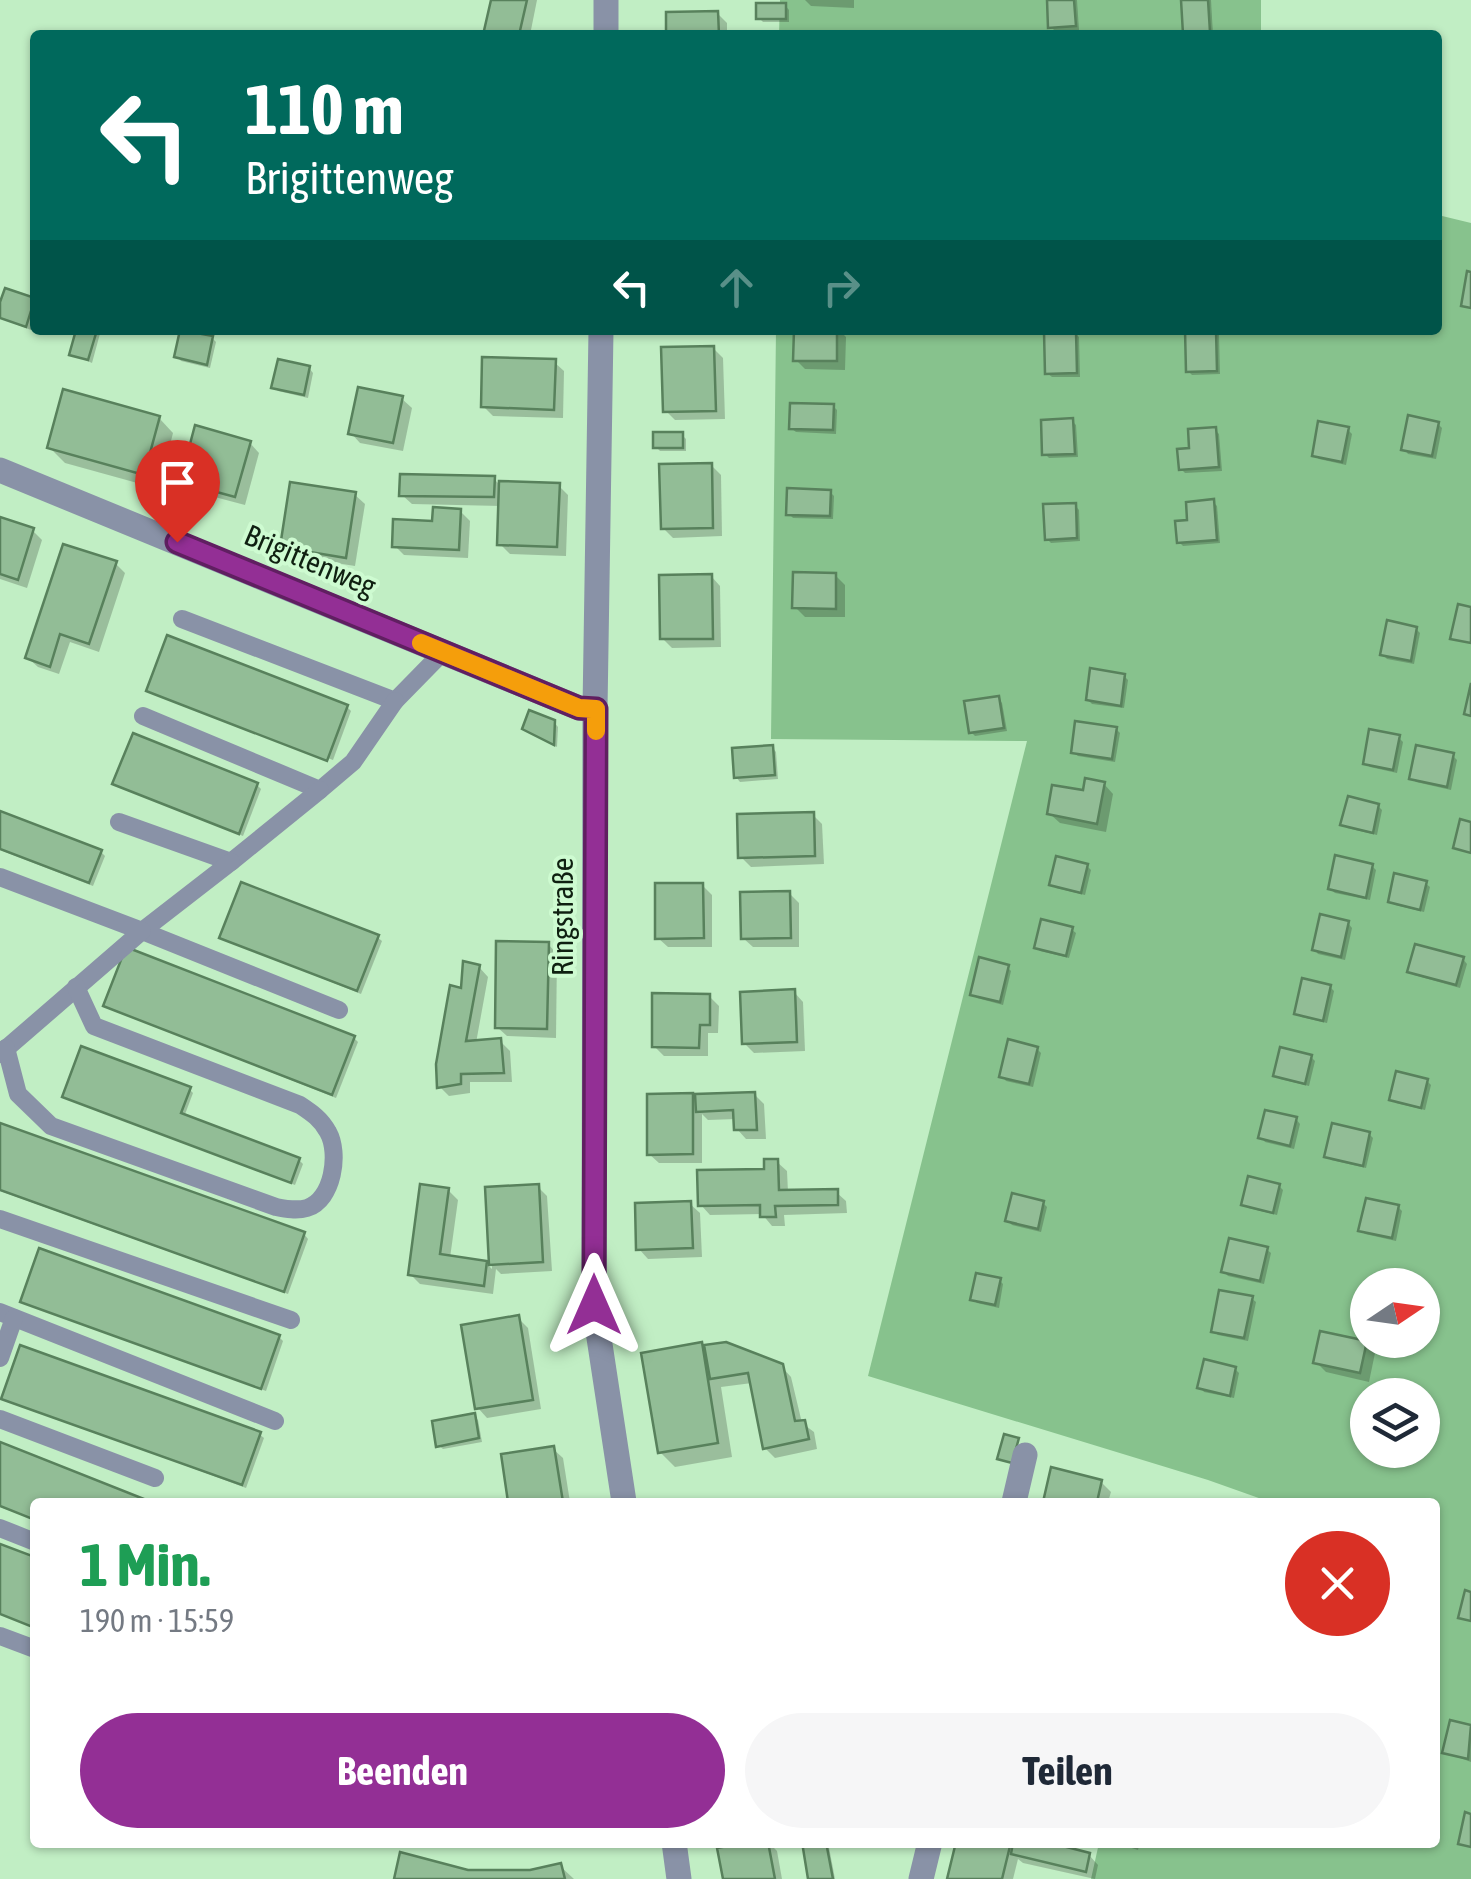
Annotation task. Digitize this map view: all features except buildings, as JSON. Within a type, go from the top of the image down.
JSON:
[{"type":"street","points":[[606,0],[606,30]]},
{"type":"street","name":"Ringstraße","points":[[601,335],[594,1305],[623,1498]]},
{"type":"street","name":"Brigittenweg","points":[[0,470],[579,708],[596,709]]},
{"type":"street","points":[[1015,1498],[1025,1455]]},
{"type":"street","points":[[675,1848],[680,1879]]},
{"type":"street","points":[[921,1879],[929,1848]]},
{"type":"lane","points":[[182,619],[395,701]]},
{"type":"lane","points":[[76,987],[94,1026],[300,1105],[317,1116],[331,1136],[334,1160],[328,1187],[319,1202],[305,1209],[276,1206],[51,1126],[18,1094],[3,1051],[76,987],[142,931],[354,762],[395,701],[443,652]]},
{"type":"lane","points":[[142,716],[320,790]]},
{"type":"lane","points":[[119,822],[232,862]]},
{"type":"lane","points":[[0,877],[339,1010]]},
{"type":"lane","points":[[0,1219],[291,1320]]},
{"type":"lane","points":[[0,1358],[7,1315],[274,1421]]},
{"type":"lane","points":[[0,1419],[155,1478]]},
{"type":"lane","points":[[0,1528],[30,1540]]},
{"type":"lane","points":[[0,1636],[30,1647]]},
{"type":"green space","points":[[780,0],[1261,0],[1261,30],[779,30]]},
{"type":"green space","points":[[1442,216],[1471,223],[1471,1879],[1091,1879],[1098,1848],[1440,1848],[1440,1498],[1259,1498],[868,1376],[1027,741],[771,739],[776,335],[1442,335]]},
{"type":"slow traffic","points":[[421,643],[579,708],[596,709],[596,731]]},
{"type":"route","points":[[177,542],[579,708],[596,709],[594,1305]]}]
